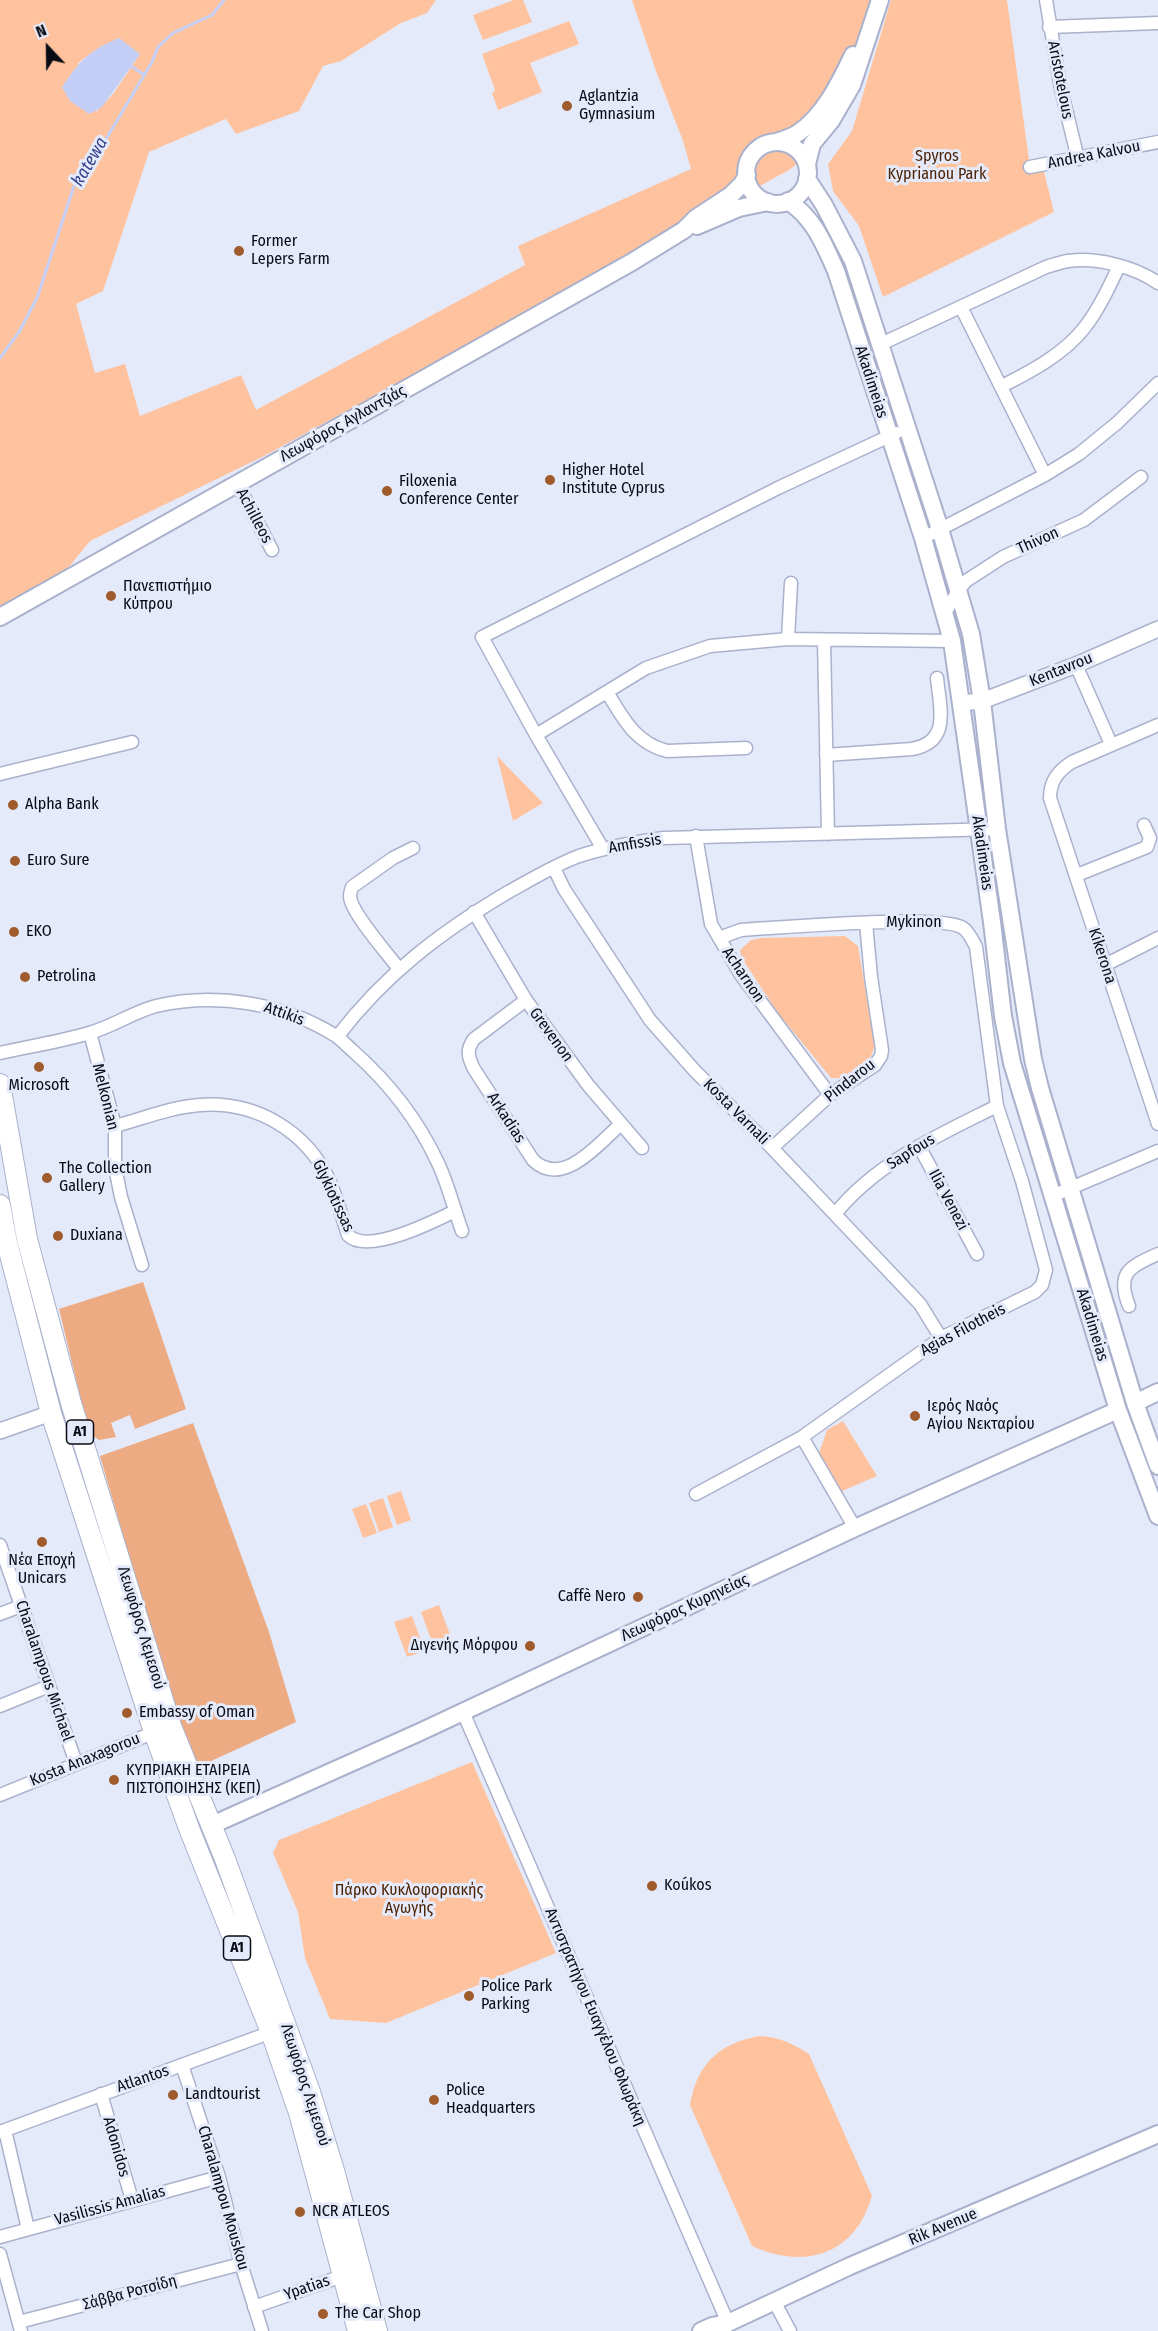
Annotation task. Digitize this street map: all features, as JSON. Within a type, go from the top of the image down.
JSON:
[{"type":"main road","points":[[871,0],[855,52],[826,104],[803,130],[764,145],[754,153],[748,163],[747,175],[755,194],[768,202],[788,201],[801,193],[812,144],[831,121],[852,85],[880,0]]},
{"type":"main road","points":[[776,142],[791,145],[798,150],[807,171]]},
{"type":"main road","name":"Akadimeias","points":[[807,171],[853,261],[959,589],[971,634],[982,701],[997,829],[1040,1088],[1135,1403],[1158,1466]]},
{"type":"main road","name":"Λεωφόρος Αγλαντζιάς","points":[[684,230],[696,218],[737,190],[747,175]]},
{"type":"main road","name":"Akadimeias","points":[[788,201],[802,211],[811,222],[836,271],[923,538],[945,613],[952,641],[1003,1016],[1012,1063],[1118,1410],[1158,1516]]},
{"type":"main road","name":"Λεωφόρος Αγλαντζιάς","points":[[0,617],[546,311],[684,230],[739,208],[768,202]]},
{"type":"main road","name":"Λεωφόρος Λεμεσού","points":[[0,1084],[27,1239],[190,1832],[279,2029]]},
{"type":"main road","name":"Λεωφόρος Λεμεσού","points":[[0,1205],[3,1244],[51,1413],[163,1729],[212,1825],[279,2029],[299,2113],[352,2273],[377,2331]]},
{"type":"main road","points":[[3,1244],[27,1239]]},
{"type":"main road","name":"Λεωφόρος Κυρηνείας","points":[[1135,1403],[1158,1392]]},
{"type":"main road","name":"Λεωφόρος Κυρηνείας","points":[[212,1825],[464,1712],[855,1528],[1118,1410]]},
{"type":"main road","name":"Rik Avenue","points":[[701,2331],[712,2326],[723,2327],[774,2301],[1158,2134]]},
{"type":"main road","name":"Λεωφόρος Λεμεσού","points":[[352,2273],[358,2331]]},
{"type":"street","name":"Aristotelous","points":[[1046,0],[1049,27],[1078,159]]},
{"type":"street","points":[[1049,27],[1158,23]]},
{"type":"street","name":"Andrea Kalvou","points":[[1030,167],[1158,142]]},
{"type":"street","points":[[881,344],[1046,267],[1069,261],[1089,261],[1119,266],[1135,270],[1158,283]]},
{"type":"street","points":[[1002,386],[1035,369],[1074,339],[1093,315],[1119,266]]},
{"type":"street","points":[[961,307],[1045,475]]},
{"type":"street","points":[[923,538],[1045,475],[1080,454],[1117,423],[1158,383]]},
{"type":"street","points":[[603,849],[482,637],[778,488],[907,428]]},
{"type":"street","name":"Thivon","points":[[945,613],[966,581],[1003,557],[1084,520],[1141,477]]},
{"type":"street","name":"Achilleos","points":[[237,483],[272,550]]},
{"type":"street","points":[[788,639],[791,583]]},
{"type":"street","name":"Kentavrou","points":[[961,703],[982,701],[1076,665],[1158,629]]},
{"type":"street","points":[[536,735],[646,668],[710,646],[741,641],[788,639],[952,641]]},
{"type":"street","points":[[824,639],[828,834]]},
{"type":"street","points":[[1076,665],[1111,744],[1158,725]]},
{"type":"street","points":[[826,754],[912,749],[924,747],[930,743],[936,737],[941,722],[937,678]]},
{"type":"street","points":[[607,692],[632,731],[654,748],[667,751],[746,748]]},
{"type":"street","points":[[0,774],[132,742]]},
{"type":"street","name":"Kikerona","points":[[1111,744],[1061,769],[1050,788],[1050,798],[1158,1124]]},
{"type":"street","points":[[947,831],[958,827],[976,813]]},
{"type":"street","points":[[1077,875],[1147,847],[1150,838],[1144,825]]},
{"type":"street","name":"Amfissis","points":[[337,1037],[361,1005],[399,969],[474,912],[554,868],[603,849],[631,842],[696,836],[997,829]]},
{"type":"street","name":"Acharnon","points":[[696,836],[711,924],[761,1003],[831,1095]]},
{"type":"street","points":[[399,969],[358,916],[349,895],[352,887],[393,858],[413,848]]},
{"type":"street","name":"Kosta Varnali","points":[[554,868],[564,889],[650,1020],[695,1071],[772,1148],[920,1304],[941,1338]]},
{"type":"street","name":"Grevenon","points":[[474,912],[526,1000],[588,1085],[642,1148]]},
{"type":"street","name":"Mykinon","points":[[719,938],[741,930],[866,923],[937,921],[963,928],[976,947],[997,1106]]},
{"type":"street","name":"Pindarou","points":[[772,1148],[831,1095],[875,1065],[881,1056],[866,923]]},
{"type":"street","points":[[1105,965],[1158,938]]},
{"type":"street","name":"Arkadias","points":[[526,1000],[474,1039],[467,1053],[474,1069],[533,1160],[546,1169],[567,1168],[621,1124]]},
{"type":"street","name":"Attikis","points":[[0,1053],[90,1033],[156,1006],[192,1002],[238,1001],[269,1007],[304,1020],[337,1037],[378,1075],[397,1097],[438,1163],[462,1231]]},
{"type":"street","name":"Melkonian","points":[[90,1033],[115,1126],[115,1167],[121,1197],[142,1265]]},
{"type":"street","name":"Glykiotissas","points":[[115,1126],[199,1105],[249,1110],[276,1120],[296,1135],[314,1154],[330,1181],[348,1234],[354,1240],[363,1242],[377,1240],[424,1226],[455,1211]]},
{"type":"street","name":"Sapfous","points":[[835,1214],[889,1164],[997,1106]]},
{"type":"street","name":"Agias Filotheis","points":[[696,1494],[802,1437],[941,1338],[1035,1292],[1045,1278],[1044,1259],[1022,1181],[997,1106]]},
{"type":"street","name":"Ilia Venezi","points":[[919,1146],[977,1254]]},
{"type":"street","points":[[1052,1196],[1158,1151]]},
{"type":"street","points":[[1129,1306],[1123,1284],[1128,1270],[1158,1254]]},
{"type":"street","name":"Λεωφόρος Κυρηνείας","points":[[1118,1410],[1135,1403]]},
{"type":"street","points":[[0,1431],[51,1413]]},
{"type":"street","points":[[802,1437],[855,1528]]},
{"type":"street","name":"Charalampous Michael","points":[[0,1545],[76,1763]]},
{"type":"street","points":[[0,1614],[21,1606]]},
{"type":"street","points":[[0,1706],[49,1686]]},
{"type":"street","name":"Αντιστρατήγου Ευαγγέλου Φλωράκη","points":[[464,1712],[723,2327]]},
{"type":"street","name":"Kosta Anaxagorou","points":[[0,1795],[163,1729]]},
{"type":"street","name":"Atlantos","points":[[2,2131],[279,2029]]},
{"type":"street","name":"Charalampou Mouskou","points":[[182,2065],[219,2177],[241,2264],[262,2331]]},
{"type":"street","name":"Adonidos","points":[[101,2094],[132,2200]]},
{"type":"street","points":[[2,2131],[28,2229]]},
{"type":"street","name":"Vasilissis Amalias","points":[[0,2236],[219,2177]]},
{"type":"street","points":[[0,2254],[20,2326]]},
{"type":"street","name":"Σάββα Ροτσίδη","points":[[20,2326],[241,2264]]},
{"type":"street","name":"Ypatias","points":[[254,2307],[352,2273]]},
{"type":"street","points":[[774,2301],[790,2331]]},
{"type":"green space","points":[[0,0],[436,0],[427,13],[401,23],[341,61],[323,66],[299,111],[236,134],[226,119],[149,152],[103,291],[76,304],[95,373],[125,364],[140,416],[241,375],[256,410],[525,265],[518,246],[691,169],[632,0],[872,0],[845,96],[816,150],[789,170],[264,456],[90,541],[69,567],[0,609]],"holes":[[[103,45],[140,54],[113,94],[96,112],[78,63]]]},
{"type":"green space","points":[[514,0],[523,0],[532,22],[483,40],[473,15]]},
{"type":"green space","name":"Spyros Kyprianou Park","points":[[891,0],[1007,0],[1030,167],[1044,172],[1054,212],[883,297],[859,226],[833,191],[828,164],[852,131]]},
{"type":"green space","points":[[569,21],[579,44],[530,63],[542,92],[498,110],[492,93],[495,90],[482,54]]},
{"type":"green space","points":[[497,756],[543,803],[513,821]]},
{"type":"green space","points":[[845,936],[858,946],[875,1045],[870,1059],[844,1078],[831,1078],[778,1013],[741,957],[740,950],[751,940],[762,938]]},
{"type":"green space","points":[[843,1421],[877,1476],[840,1492],[819,1453],[827,1430]]},
{"type":"green space","points":[[401,1491],[411,1520],[397,1525],[387,1496]]},
{"type":"green space","points":[[383,1498],[393,1527],[379,1532],[369,1503]]},
{"type":"green space","points":[[366,1504],[377,1533],[363,1538],[352,1509]]},
{"type":"green space","points":[[439,1605],[452,1640],[434,1647],[421,1612]]},
{"type":"green space","points":[[412,1616],[425,1651],[407,1657],[394,1622]]},
{"type":"green space","name":"Πάρκο Κυκλοφοριακής Αγωγής","points":[[472,1762],[556,1953],[386,2023],[330,2019],[305,1958],[298,1912],[273,1853],[279,1840]]},
{"type":"green space","points":[[759,2036],[785,2041],[809,2054],[872,2196],[854,2232],[841,2244],[826,2252],[791,2257],[752,2246],[690,2105],[698,2078],[712,2058],[732,2044]]},
{"type":"shaded area","points":[[143,1282],[186,1409],[135,1429],[130,1415],[111,1423],[116,1437],[99,1440],[89,1433],[59,1309]]},
{"type":"shaded area","points":[[193,1423],[269,1632],[296,1722],[196,1768],[169,1694],[100,1456]]},
{"type":"water","points":[[119,38],[140,54],[102,107],[89,114],[70,101],[62,87],[86,57]]},
{"type":"waterway","name":"katewa","points":[[0,358],[19,332],[37,298],[74,186],[106,139],[152,62],[158,47],[173,33],[212,15],[224,0]]},
{"type":"waterway","points":[[129,65],[143,74]]},
{"type":"place","name":"Aglantzia Gymnasium","points":[[567,106]]},
{"type":"place","name":"Former Lepers Farm","points":[[239,251]]},
{"type":"place","name":"Higher Hotel Institute Cyprus","points":[[550,480]]},
{"type":"place","name":"Filoxenia Conference Center","points":[[387,491]]},
{"type":"place","name":"Πανεπιστήμιο Κύπρου","points":[[111,596]]},
{"type":"place","name":"Alpha Bank","points":[[13,805]]},
{"type":"place","name":"Euro Sure","points":[[15,861]]},
{"type":"place","name":"EKO","points":[[14,932]]},
{"type":"place","name":"Petrolina","points":[[25,977]]},
{"type":"place","name":"Microsoft","points":[[39,1067]]},
{"type":"place","name":"The Collection Gallery","points":[[47,1178]]},
{"type":"place","name":"Duxiana","points":[[58,1236]]},
{"type":"place","name":"Ιερός Ναός Αγίου Νεκταρίου","points":[[915,1416]]},
{"type":"place","name":"Νέα Εποχή Unicars","points":[[42,1542]]},
{"type":"place","name":"Caffè Nero","points":[[638,1597]]},
{"type":"place","name":"Διγενής Μόρφου","points":[[530,1646]]},
{"type":"place","name":"Embassy of Oman","points":[[127,1713]]},
{"type":"place","name":"ΚΥΠΡΙΑΚΗ ΕΤΑΙΡΕΙΑ ΠΙΣΤΟΠΟΙΗΣΗΣ (ΚΕΠ)","points":[[114,1780]]},
{"type":"place","name":"Koúkos","points":[[652,1886]]},
{"type":"place","name":"Police Park Parking","points":[[469,1996]]},
{"type":"place","name":"Landtourist","points":[[173,2095]]},
{"type":"place","name":"Police Headquarters","points":[[434,2100]]},
{"type":"place","name":"NCR ATLEOS","points":[[300,2212]]},
{"type":"place","name":"The Car Shop","points":[[323,2314]]}]
